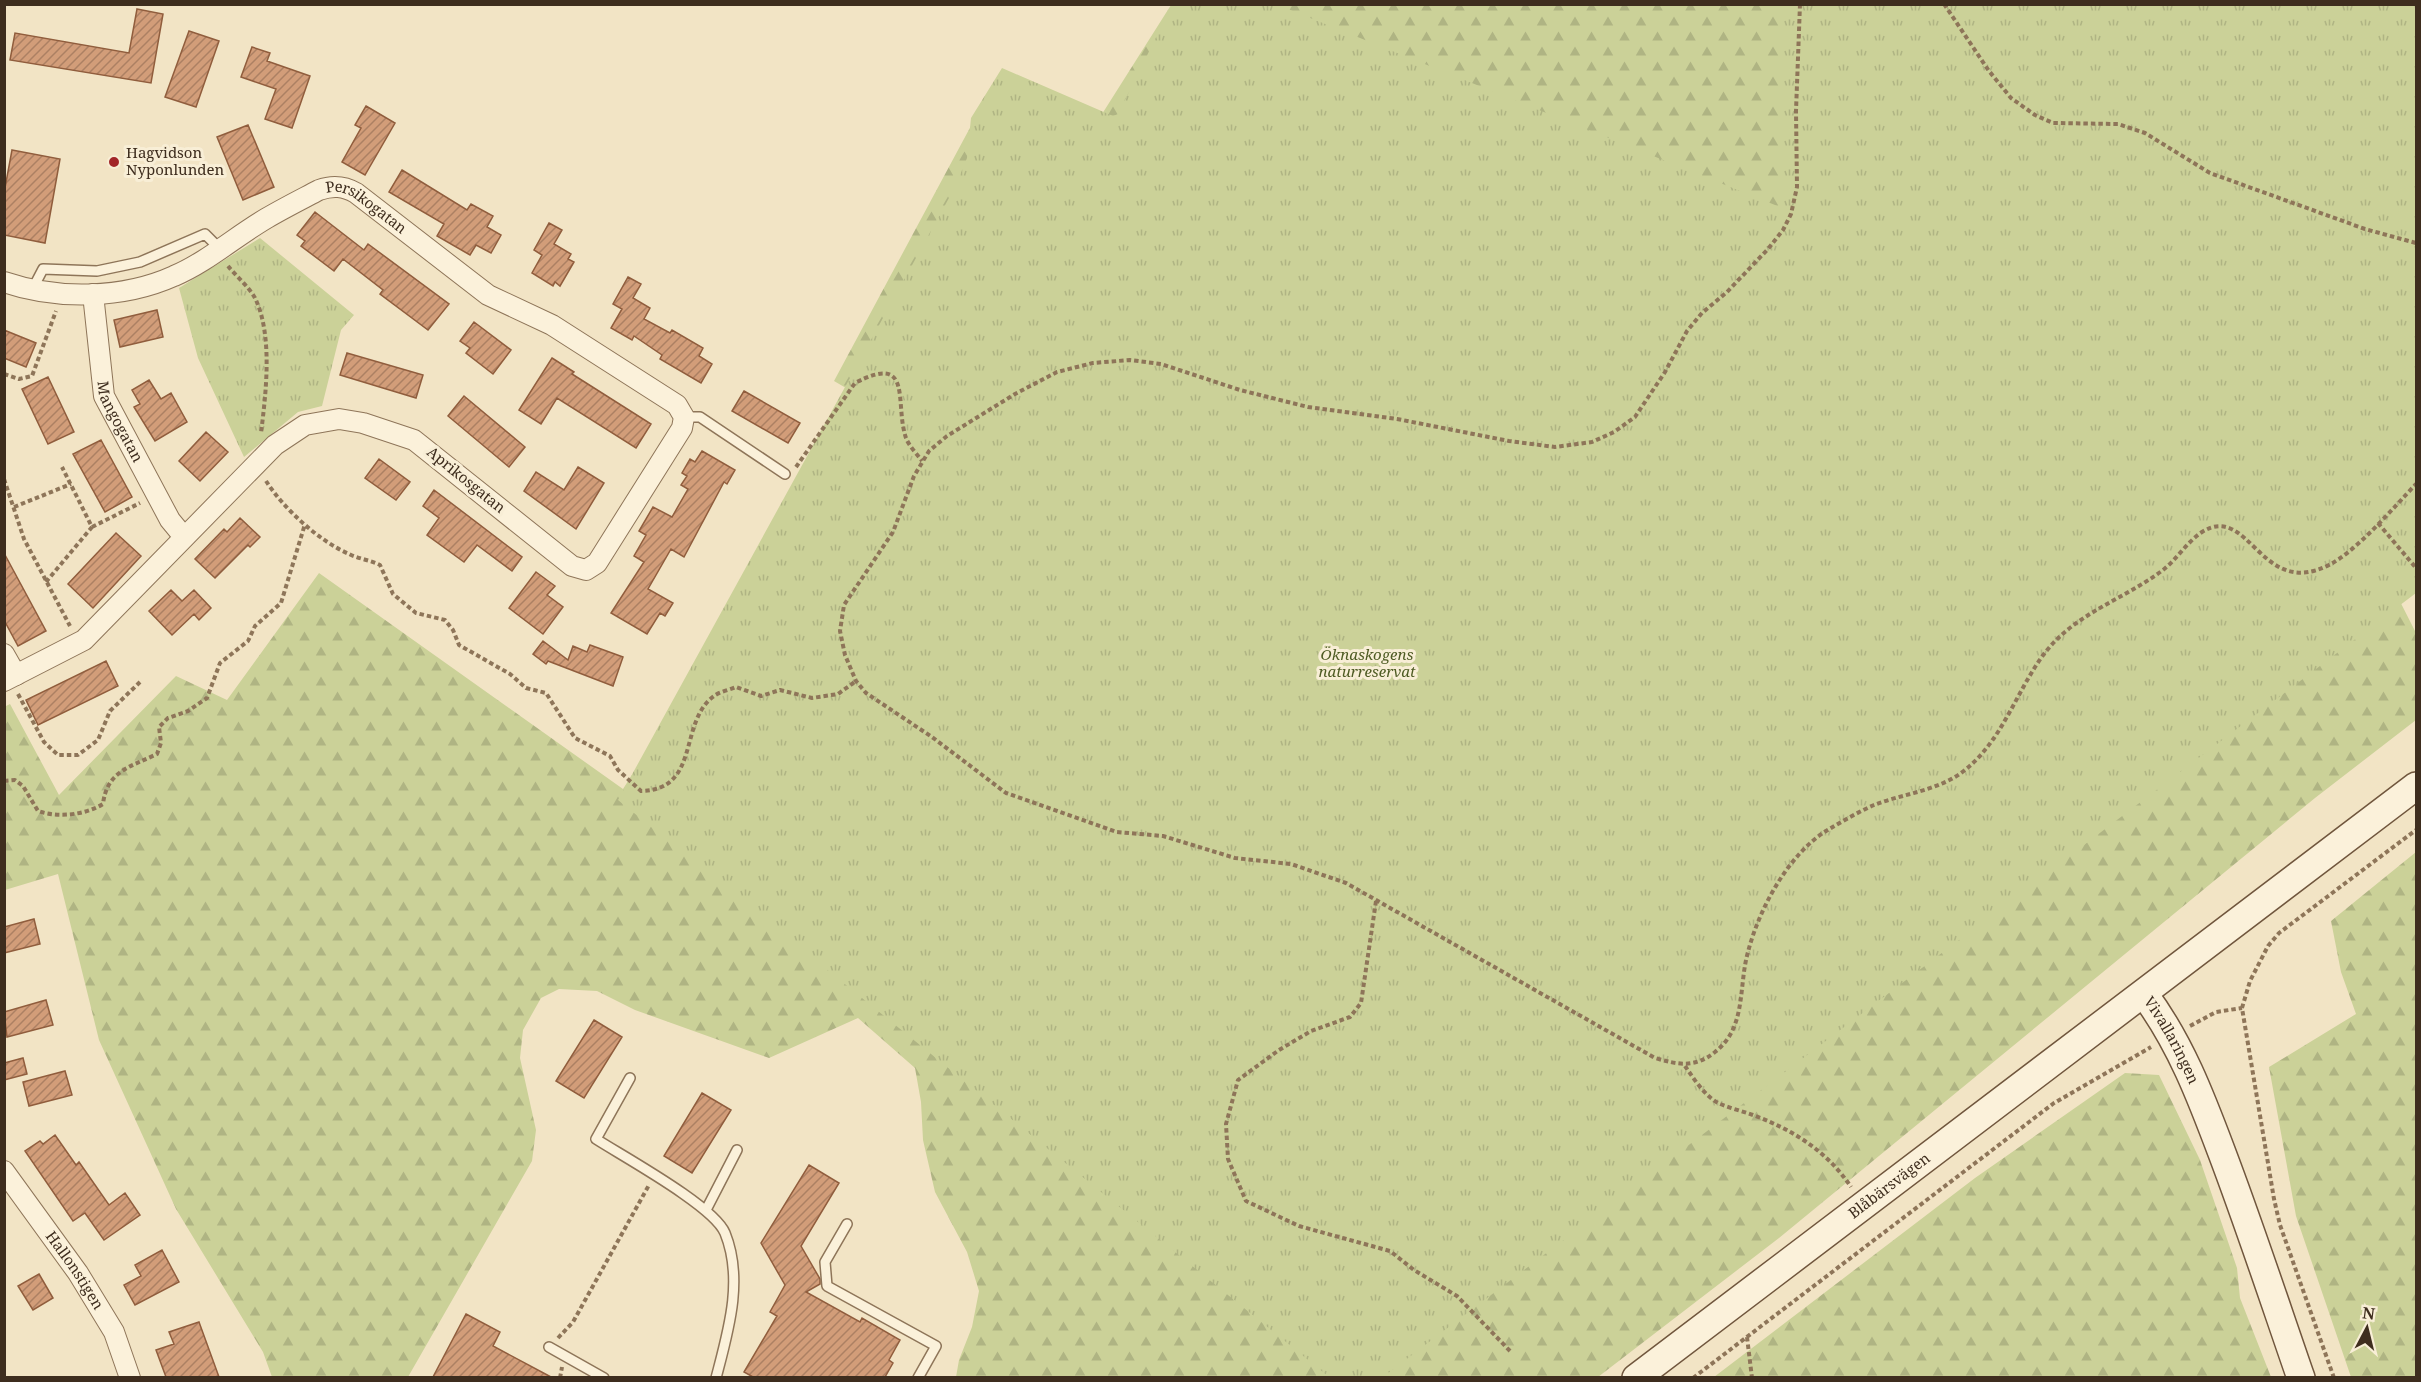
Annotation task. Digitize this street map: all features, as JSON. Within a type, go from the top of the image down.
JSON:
[{"type":"street","name":"Persikogatan","points":[[4,282],[32,290],[62,294],[93,294],[149,286],[175,276],[267,218],[320,190],[344,188],[356,194],[488,295],[560,330],[677,405],[683,422]]},
{"type":"street","name":"Mangogatan","points":[[93,294],[104,396],[170,520],[184,537]]},
{"type":"street","name":"Aprikosgatan","points":[[10,678],[79,644],[260,460],[295,429],[324,420],[351,420],[414,440],[572,566],[586,570],[597,563],[683,422]]},
{"type":"street","points":[[4,654],[10,678]]},
{"type":"street","name":"Vivallaringen","points":[[2301,1377],[2247,1219],[2195,1081],[2166,1023],[2144,994],[2416,786]]},
{"type":"street","name":"Blåbärsvägen","points":[[1636,1377],[2144,994]]},
{"type":"street","name":"Hallonstigen","points":[[4,1171],[78,1273],[114,1332],[130,1377]]},
{"type":"lane","points":[[32,290],[43,269],[97,271],[140,262],[205,234],[220,249]]},
{"type":"lane","points":[[683,422],[700,417],[785,474]]},
{"type":"lane","points":[[630,1078],[596,1139],[706,1210],[725,1232],[735,1280],[729,1329],[716,1377]]},
{"type":"lane","points":[[706,1210],[737,1150]]},
{"type":"lane","points":[[847,1224],[825,1262],[827,1286],[936,1346],[918,1377]]},
{"type":"lane","points":[[549,1347],[604,1377]]},
{"type":"path","points":[[1800,4],[1796,111],[1797,188],[1791,214],[1783,230],[1768,249],[1727,292],[1702,313],[1687,331],[1665,372],[1635,417],[1614,432],[1592,442],[1556,447],[1509,441],[1397,419],[1308,407],[1240,390],[1161,364],[1130,360],[1093,363],[1058,372],[1015,394],[947,436],[922,461],[892,532],[844,605],[840,631],[845,655],[856,681],[866,693],[886,708],[932,737],[1006,793],[1117,832],[1163,836],[1235,858],[1291,864],[1346,883],[1655,1058],[1684,1066],[1704,1061],[1723,1046],[1736,1025],[1747,954],[1755,929],[1772,895],[1806,848],[1825,832],[1873,806],[1941,784],[1960,774],[1984,751],[2043,655],[2078,620],[2163,569],[2201,533],[2218,525],[2230,526],[2262,556],[2282,570],[2301,573],[2329,565],[2378,524],[2416,483]]},
{"type":"path","points":[[1944,4],[1989,71],[2012,98],[2035,115],[2053,123],[2118,124],[2145,133],[2210,173],[2365,229],[2416,243]]},
{"type":"path","points":[[220,249],[226,264],[254,297],[261,317],[267,391],[260,460],[266,481],[275,496],[324,541],[351,555],[380,564],[393,594],[416,613],[445,620],[453,630],[459,645],[470,654],[510,674],[526,688],[546,693],[575,738],[610,756],[618,770],[640,791],[657,790],[672,782],[701,714],[713,696],[736,687],[761,696],[780,690],[812,698],[838,694],[856,681]]},
{"type":"path","points":[[4,374],[20,380],[32,376],[62,294]]},
{"type":"path","points":[[785,474],[800,465],[855,383],[870,375],[885,373],[896,378],[901,388],[900,409],[906,440],[922,461]]},
{"type":"path","points":[[62,467],[93,527]]},
{"type":"path","points":[[4,479],[24,539],[79,644]]},
{"type":"path","points":[[14,507],[71,484]]},
{"type":"path","points":[[46,582],[93,527],[157,495]]},
{"type":"path","points":[[4,781],[15,780],[23,786],[38,811],[50,815],[88,813],[103,804],[105,786],[118,773],[157,754],[161,743],[159,727],[168,718],[188,711],[207,698],[220,663],[248,641],[255,626],[281,603],[305,524]]},
{"type":"path","points":[[2378,524],[2416,568]]},
{"type":"path","points":[[10,678],[44,742],[58,754],[78,755],[98,740],[110,711],[140,682]]},
{"type":"path","points":[[2334,1377],[2278,1217],[2265,1155],[2242,1008],[2259,962],[2279,933],[2416,830]]},
{"type":"path","points":[[1376,901],[1361,1003],[1350,1017],[1311,1031],[1279,1050],[1238,1080],[1226,1124],[1228,1159],[1246,1201],[1299,1226],[1390,1251],[1414,1270],[1456,1296],[1510,1351]]},
{"type":"path","points":[[2192,1025],[2216,1012],[2242,1008]]},
{"type":"path","points":[[1693,1377],[2054,1103],[2152,1046]]},
{"type":"path","points":[[1684,1066],[1698,1086],[1717,1102],[1755,1116],[1804,1139],[1837,1166],[1851,1188],[1857,1211]]},
{"type":"path","points":[[549,1347],[573,1322],[654,1176]]},
{"type":"path","points":[[1747,1336],[1752,1377]]},
{"type":"green space","name":"Öknaskogens naturreservat","points":[[1171,5],[2416,5],[2380,562],[2416,633],[2416,720],[2315,798],[1779,1238],[1598,1377],[956,1377],[959,1360],[972,1327],[979,1291],[967,1252],[935,1192],[923,1140],[921,1102],[915,1068],[858,1018],[769,1058],[635,1010],[597,991],[559,989],[541,998],[523,1030],[520,1058],[536,1130],[532,1161],[408,1377],[272,1377],[263,1352],[176,1209],[99,1040],[58,874],[5,890],[4,707],[10,704],[59,795],[176,676],[227,700],[319,573],[623,789],[870,402],[834,381],[994,83],[1090,133]]},
{"type":"green space","name":"Öknaskogens naturreservat","points":[[1172,5],[1278,5],[1780,207],[1784,5],[2416,5],[2416,593],[1383,1377],[1329,1377],[618,800],[955,187],[967,158],[971,118],[1002,68],[1113,116],[1118,114]]},
{"type":"green space","points":[[260,238],[354,315],[341,330],[322,406],[298,412],[244,457],[198,358],[179,288]]},
{"type":"green space","points":[[2416,852],[2416,1377],[2351,1377],[2296,1216],[2269,1067],[2356,1014],[2341,972],[2331,921]]},
{"type":"green space","points":[[2125,1073],[2159,1075],[2200,1160],[2237,1268],[2240,1298],[2271,1377],[1714,1377],[1975,1178]]},
{"type":"building","points":[[137,9],[163,14],[151,83],[10,60],[15,33],[129,53]]},
{"type":"building","points":[[189,31],[219,41],[196,107],[165,97]]},
{"type":"building","points":[[252,47],[270,53],[267,61],[310,76],[292,128],[265,119],[276,89],[241,77]]},
{"type":"building","points":[[366,106],[395,123],[365,175],[342,162],[361,128],[355,125]]},
{"type":"building","points":[[248,125],[274,187],[243,200],[217,137]]},
{"type":"building","points":[[12,150],[60,159],[45,243],[4,235],[4,193]]},
{"type":"building","points":[[402,170],[467,210],[471,204],[493,216],[487,227],[501,235],[491,253],[476,245],[470,255],[437,236],[444,224],[389,192]]},
{"type":"building","points":[[315,212],[364,250],[368,244],[449,304],[428,330],[380,294],[383,290],[343,259],[334,271],[301,246],[305,241],[297,235]]},
{"type":"building","points":[[549,223],[562,230],[554,244],[571,254],[568,259],[574,262],[560,286],[555,282],[553,286],[532,273],[542,255],[534,250]]},
{"type":"building","points":[[628,277],[641,284],[633,298],[650,308],[644,319],[670,333],[672,330],[703,348],[699,356],[712,364],[701,383],[660,359],[662,355],[634,336],[632,340],[611,328],[622,309],[613,304]]},
{"type":"building","points":[[157,310],[163,337],[120,347],[114,320]]},
{"type":"building","points":[[474,322],[511,350],[493,374],[466,353],[470,348],[460,341]]},
{"type":"building","points":[[4,330],[36,343],[26,367],[4,358]]},
{"type":"building","points":[[347,353],[423,375],[416,398],[340,375]]},
{"type":"building","points":[[552,358],[574,372],[572,374],[651,424],[636,448],[557,398],[541,424],[519,410]]},
{"type":"building","points":[[48,377],[74,432],[48,444],[22,389]]},
{"type":"building","points":[[149,380],[161,399],[171,393],[187,422],[155,441],[134,407],[140,404],[132,390]]},
{"type":"building","points":[[744,391],[800,423],[788,443],[732,411]]},
{"type":"building","points":[[464,396],[525,447],[509,467],[448,416]]},
{"type":"building","points":[[206,432],[228,452],[200,481],[179,461]]},
{"type":"building","points":[[101,440],[132,497],[105,512],[73,454]]},
{"type":"building","points":[[702,451],[735,470],[727,484],[724,482],[684,557],[671,549],[648,589],[673,603],[665,616],[660,613],[647,634],[611,613],[644,562],[634,556],[646,535],[639,531],[653,507],[672,517],[688,489],[681,485],[687,476],[682,473],[690,459],[695,462]]},
{"type":"building","points":[[379,459],[410,482],[396,500],[365,478]]},
{"type":"building","points":[[578,467],[604,483],[576,529],[524,491],[536,472],[564,490]]},
{"type":"building","points":[[434,490],[522,557],[512,571],[477,545],[464,562],[427,535],[439,518],[423,506]]},
{"type":"building","points":[[240,518],[260,537],[250,547],[248,545],[215,578],[195,559],[224,529],[227,532]]},
{"type":"building","points":[[116,533],[141,556],[93,608],[68,584]]},
{"type":"building","points":[[4,553],[46,631],[18,646],[4,620]]},
{"type":"building","points":[[536,572],[555,586],[547,595],[563,607],[543,634],[509,608]]},
{"type":"building","points":[[171,590],[182,601],[194,590],[211,608],[199,620],[194,614],[172,635],[149,611]]},
{"type":"building","points":[[543,641],[568,660],[573,646],[587,652],[590,645],[623,657],[613,686],[548,661],[546,664],[533,654]]},
{"type":"building","points":[[106,661],[118,686],[38,725],[26,700]]},
{"type":"building","points":[[34,919],[40,944],[4,953],[4,927]]},
{"type":"building","points":[[46,1000],[53,1025],[7,1037],[4,1012]]},
{"type":"building","points":[[594,1020],[622,1037],[584,1098],[556,1081]]},
{"type":"building","points":[[23,1058],[27,1074],[4,1080],[4,1063]]},
{"type":"building","points":[[65,1071],[72,1095],[29,1106],[23,1082]]},
{"type":"building","points":[[702,1093],[731,1110],[692,1173],[664,1156]]},
{"type":"building","points":[[55,1135],[76,1165],[79,1162],[109,1205],[125,1193],[140,1215],[104,1240],[85,1213],[73,1221],[25,1151],[40,1141],[43,1144]]},
{"type":"building","points":[[809,1165],[839,1183],[801,1246],[820,1279],[820,1284],[806,1292],[860,1322],[862,1318],[900,1340],[889,1360],[893,1363],[885,1377],[753,1377],[744,1372],[777,1316],[770,1312],[785,1285],[761,1243]]},
{"type":"building","points":[[162,1250],[179,1282],[135,1305],[124,1285],[141,1276],[135,1265]]},
{"type":"building","points":[[39,1274],[53,1298],[33,1310],[18,1286]]},
{"type":"building","points":[[466,1314],[500,1332],[493,1346],[551,1377],[433,1377]]},
{"type":"building","points":[[199,1322],[219,1377],[166,1377],[156,1350],[174,1344],[169,1332]]},
{"type":"place","name":"Hagvidson Nyponlunden","points":[[114,162]]}]
